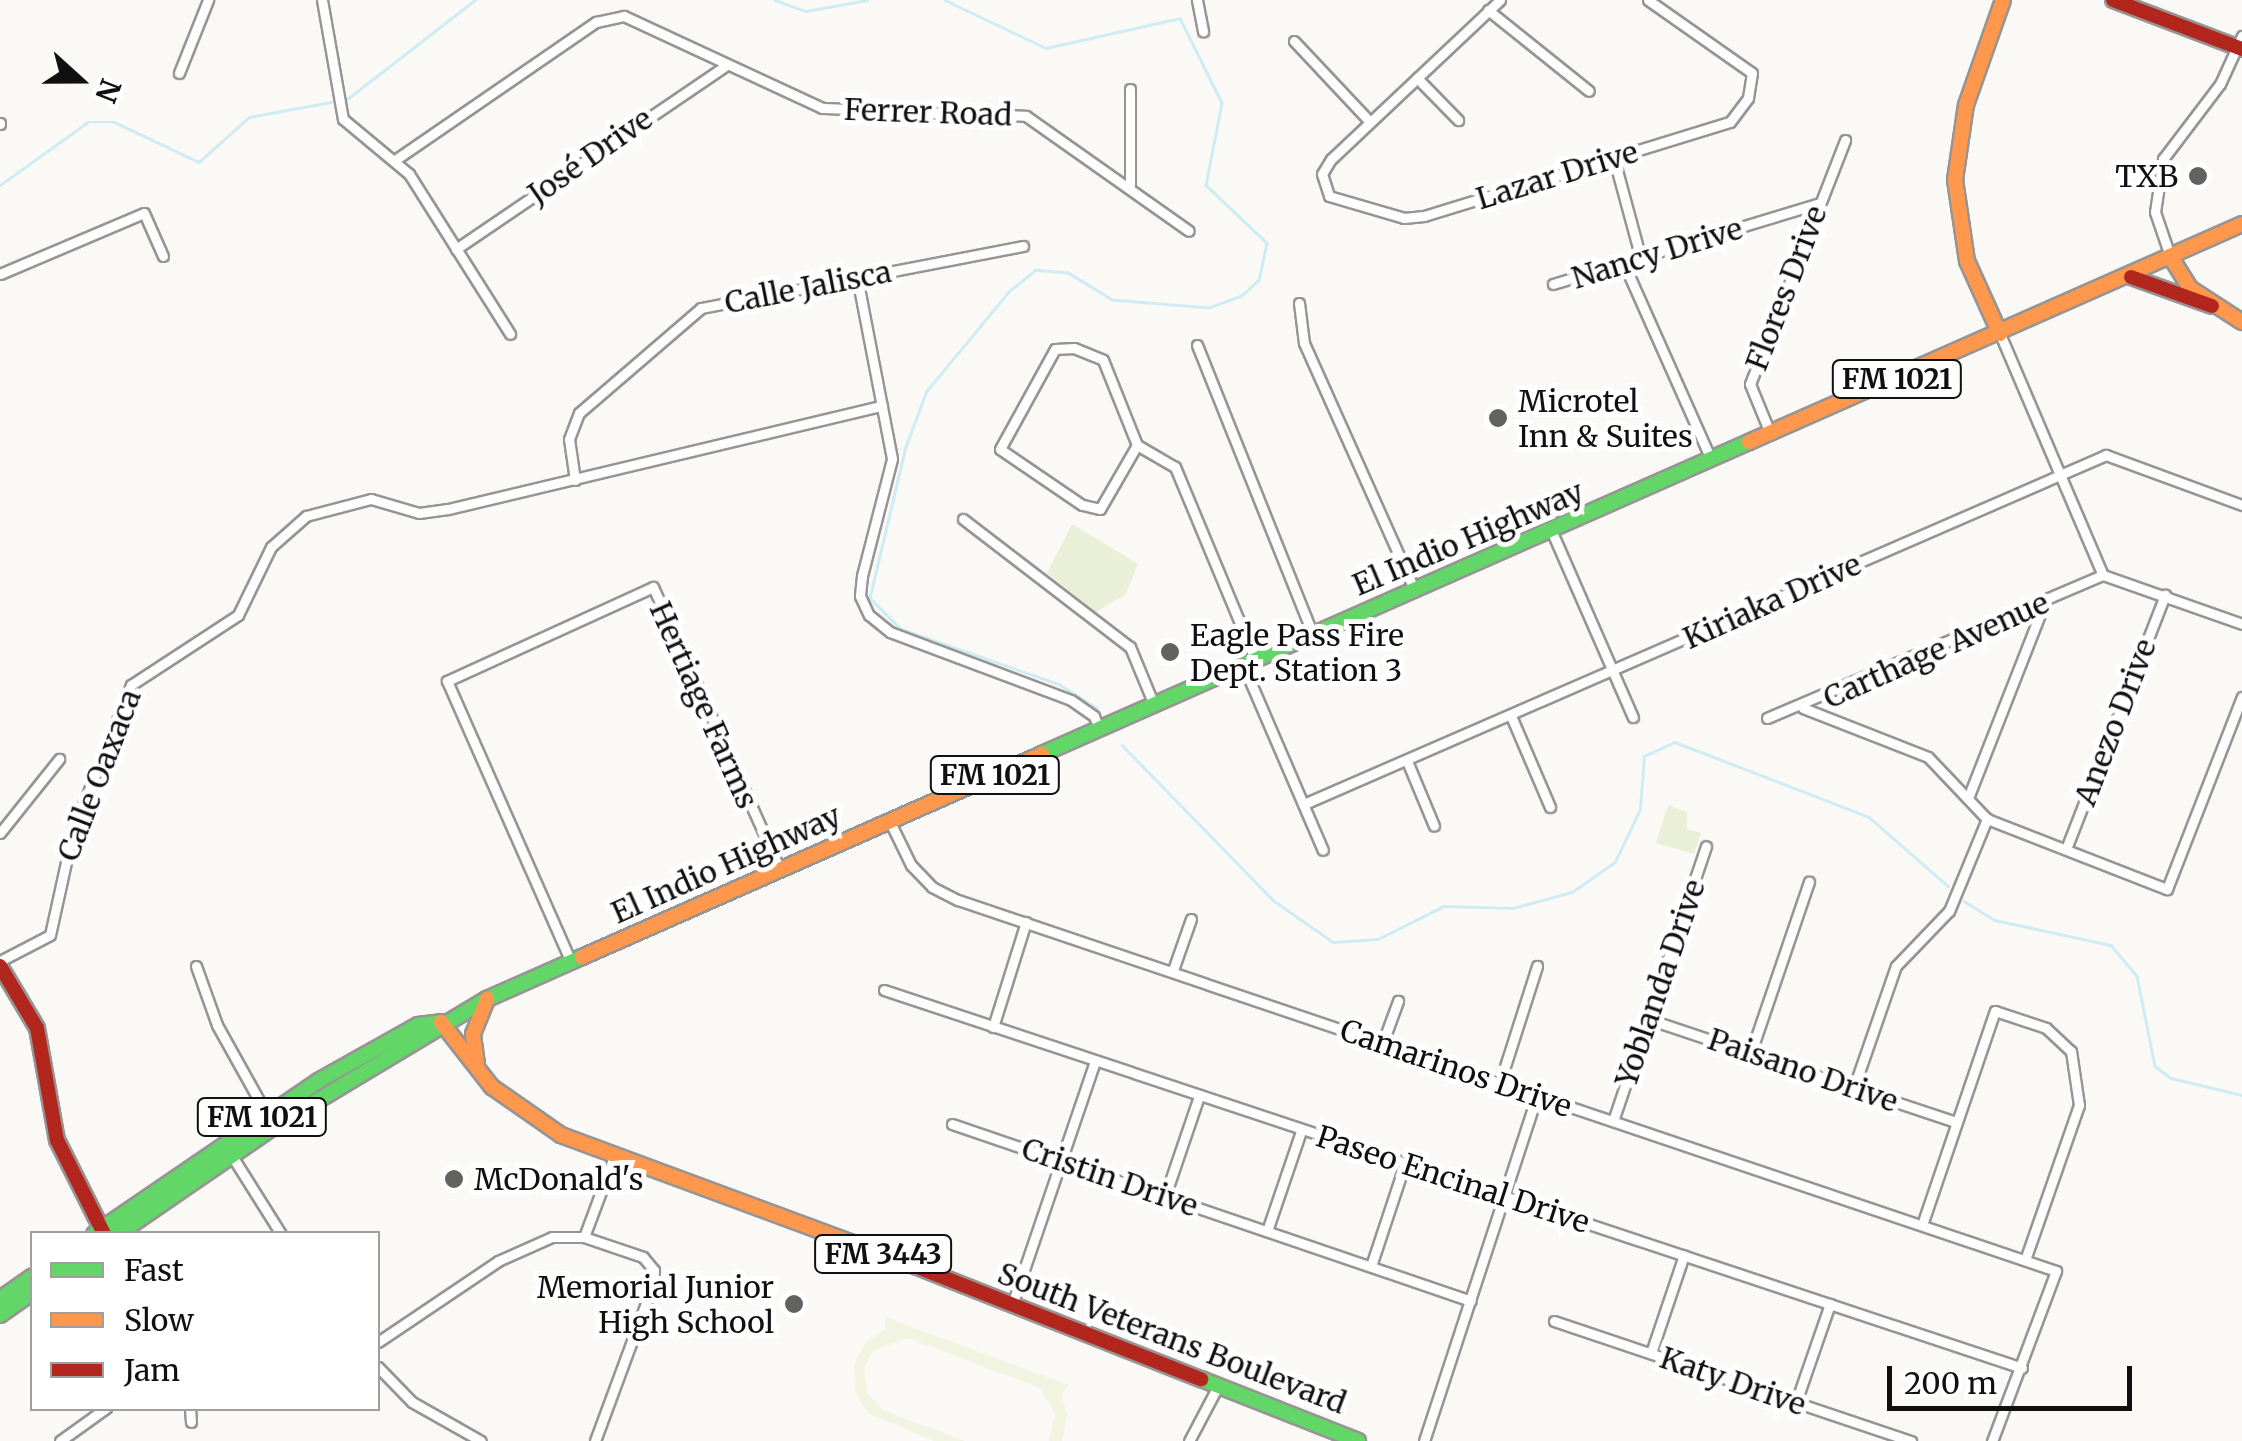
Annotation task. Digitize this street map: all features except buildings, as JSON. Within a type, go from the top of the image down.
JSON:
[{"type":"main road","points":[[2000,334],[1967,261],[1955,180],[1966,105],[2003,0]]},
{"type":"main road","points":[[2112,0],[2241,44]]},
{"type":"main road","name":"El Indio Highway","points":[[102,1231],[228,1149],[440,1022],[487,999],[1712,462],[2242,224]]},
{"type":"main road","points":[[2170,256],[2190,289],[2212,306]]},
{"type":"main road","points":[[2130,277],[2212,306],[2242,322]]},
{"type":"main road","points":[[0,964],[37,1028],[57,1140],[100,1231]]},
{"type":"main road","points":[[479,1073],[473,1034],[487,999]]},
{"type":"main road","name":"El Indio Highway","points":[[122,1231],[228,1149],[266,1114],[418,1025],[440,1022]]},
{"type":"main road","name":"South Veterans Boulevard","points":[[440,1022],[479,1073],[538,1124],[1218,1386],[1316,1434],[1358,1441]]},
{"type":"main road","points":[[0,1299],[30,1277]]},
{"type":"main road","points":[[0,1316],[30,1294]]},
{"type":"street","points":[[179,73],[208,0]]},
{"type":"street","points":[[322,0],[342,119],[395,160],[510,334]]},
{"type":"street","points":[[1198,0],[1203,31]]},
{"type":"street","points":[[1294,42],[1370,122],[1500,0]]},
{"type":"street","name":"Lazar Drive","points":[[1370,122],[1322,174],[1329,196],[1404,218],[1424,216],[1730,122],[1748,98],[1752,72],[1648,0]]},
{"type":"street","points":[[1488,10],[1589,91]]},
{"type":"street","name":"Ferrer Road","points":[[395,160],[609,16],[638,21],[724,66],[822,108],[1026,116],[1130,185],[1189,231]]},
{"type":"street","points":[[2170,256],[2155,212],[2163,159],[2220,84],[2241,44]]},
{"type":"street","name":"José Drive","points":[[456,248],[724,66]]},
{"type":"street","points":[[1417,78],[1458,120]]},
{"type":"street","points":[[1130,89],[1130,185]]},
{"type":"street","name":"Flores Drive","points":[[1771,435],[1750,384],[1845,140]]},
{"type":"street","points":[[1614,158],[1641,259]]},
{"type":"street","name":"Nancy Drive","points":[[1553,284],[1817,204]]},
{"type":"street","points":[[0,274],[144,213],[163,256]]},
{"type":"street","name":"Calle Jalisca","points":[[574,480],[569,439],[578,413],[688,315],[715,304],[1023,246]]},
{"type":"street","points":[[1624,264],[1712,462]]},
{"type":"street","points":[[858,277],[892,459],[860,596],[869,615],[890,632],[1071,700],[1094,716],[1100,729]]},
{"type":"street","points":[[1299,303],[1304,344],[1414,591]]},
{"type":"street","points":[[2000,334],[2103,575],[2242,624]]},
{"type":"street","points":[[1197,345],[1314,636]]},
{"type":"street","points":[[1137,446],[1100,508],[1082,505],[1000,449],[1055,349],[1074,348],[1103,360],[1137,446],[1174,467],[1323,850]]},
{"type":"street","name":"Calle Oaxaca","points":[[0,964],[50,935],[73,830],[131,685],[238,615],[260,563],[293,524],[360,500],[429,512],[882,406]]},
{"type":"street","name":"Kiriaka Drive","points":[[1304,804],[2060,474],[2115,456],[2242,505]]},
{"type":"street","points":[[963,519],[1130,647],[1154,706]]},
{"type":"street","points":[[1552,532],[1633,717]]},
{"type":"street","name":"Carthage Avenue","points":[[1767,718],[1803,708],[2103,575]]},
{"type":"street","name":"Hertiage Farms","points":[[572,962],[447,681],[653,588],[780,870]]},
{"type":"street","name":"Anezo Drive","points":[[2066,849],[2165,595]]},
{"type":"street","points":[[1968,798],[2045,602]]},
{"type":"street","points":[[1803,708],[1928,757],[1987,819],[2167,889],[2242,697]]},
{"type":"street","points":[[1511,716],[1550,807]]},
{"type":"street","points":[[0,833],[59,758]]},
{"type":"street","points":[[1407,760],[1434,826]]},
{"type":"street","points":[[1854,1087],[1896,966],[1950,911],[1987,819]]},
{"type":"street","name":"Camarinos Drive","points":[[890,822],[911,865],[932,887],[2056,1271],[2022,1368]]},
{"type":"street","name":"Yoblanda Drive","points":[[1613,1121],[1706,846]]},
{"type":"street","points":[[1751,1052],[1809,882]]},
{"type":"street","points":[[1173,970],[1191,919]]},
{"type":"street","points":[[993,1027],[1026,922]]},
{"type":"street","points":[[196,966],[217,1025],[266,1114]]},
{"type":"street","points":[[1500,1082],[1537,966]]},
{"type":"street","name":"Paseo Encinal Drive","points":[[884,990],[1404,1166],[2022,1368]]},
{"type":"street","points":[[1384,1042],[1398,1001]]},
{"type":"street","points":[[1922,1225],[1995,1011],[2063,1039],[2080,1087],[2072,1138],[2025,1260]]},
{"type":"street","name":"Paisano Drive","points":[[1648,1018],[1956,1122]]},
{"type":"street","points":[[1012,1305],[1094,1061]]},
{"type":"street","points":[[1424,1441],[1537,1095]]},
{"type":"street","points":[[1165,1196],[1199,1096]]},
{"type":"street","name":"Cristin Drive","points":[[952,1124],[1471,1300]]},
{"type":"street","points":[[1267,1231],[1301,1130]]},
{"type":"street","points":[[228,1149],[279,1231]]},
{"type":"street","points":[[584,1237],[616,1154]]},
{"type":"street","points":[[1370,1266],[1404,1166]]},
{"type":"street","points":[[380,1341],[527,1246],[584,1237],[638,1256],[654,1270],[595,1441]]},
{"type":"street","points":[[1651,1353],[1684,1255]]},
{"type":"street","points":[[1796,1402],[1830,1304]]},
{"type":"street","name":"Katy Drive","points":[[1554,1320],[1911,1441]]},
{"type":"street","points":[[1992,1441],[2022,1368]]},
{"type":"street","points":[[380,1369],[412,1402],[481,1441]]},
{"type":"street","points":[[1189,1441],[1218,1386]]},
{"type":"street","points":[[60,1441],[102,1411]]},
{"type":"street","points":[[190,1411],[190,1422]]},
{"type":"green space","points":[[1072,524],[1138,564],[1126,594],[1096,612],[1047,573]]},
{"type":"green space","points":[[1668,805],[1687,812],[1687,829],[1701,833],[1694,854],[1656,843]]},
{"type":"green space","points":[[885,1317],[1069,1385],[1061,1395],[1067,1414],[1062,1441],[1049,1441],[1055,1414],[1040,1388],[908,1338],[873,1351],[864,1368],[867,1393],[883,1410],[965,1441],[934,1441],[869,1414],[856,1394],[854,1365],[865,1343],[885,1329]]},
{"type":"waterway","points":[[346,100],[475,0]]},
{"type":"waterway","points":[[775,0],[806,11],[867,0]]},
{"type":"waterway","points":[[945,0],[1046,48],[1180,18],[1222,103],[1206,185],[1267,243],[1259,280],[1242,296],[1209,308],[1112,300],[1068,273],[1036,270],[1009,292],[927,391],[906,447],[870,598],[901,629],[1059,684],[1097,708]]},
{"type":"waterway","points":[[0,185],[88,122],[114,122],[199,162],[249,117],[331,102]]},
{"type":"waterway","points":[[1122,745],[1273,900],[1333,942],[1378,939],[1444,906],[1513,908],[1572,892],[1615,862],[1640,809],[1644,756],[1675,742],[1869,817],[1948,886]]},
{"type":"waterway","points":[[1964,901],[1995,920],[2111,945],[2137,976],[2155,1066],[2171,1078],[2242,1095]]},
{"type":"traffic: fast","points":[[1042,754],[1749,442]]},
{"type":"traffic: fast","points":[[122,1231],[272,1128],[487,999],[582,957]]},
{"type":"traffic: fast","points":[[98,1231],[318,1081],[418,1025],[441,1022]]},
{"type":"traffic: fast","points":[[0,1299],[30,1278]]},
{"type":"traffic: fast","points":[[0,1315],[30,1294]]},
{"type":"traffic: fast","points":[[1201,1379],[1358,1441]]},
{"type":"traffic: slow","points":[[2000,334],[1967,261],[1955,180],[1966,105],[2003,0]]},
{"type":"traffic: slow","points":[[1749,442],[2242,224]]},
{"type":"traffic: slow","points":[[2170,256],[2191,289],[2242,322]]},
{"type":"traffic: slow","points":[[582,957],[1042,754]]},
{"type":"traffic: slow","points":[[477,1064],[473,1034],[487,999]]},
{"type":"traffic: slow","points":[[441,1022],[492,1087],[561,1135],[915,1266]]},
{"type":"traffic: jam","points":[[2113,0],[2242,49]]},
{"type":"traffic: jam","points":[[2131,277],[2212,306]]},
{"type":"traffic: jam","points":[[0,966],[37,1028],[57,1140],[102,1231]]},
{"type":"traffic: jam","points":[[915,1266],[1201,1379]]},
{"type":"place","name":"TXB","points":[[2198,176]]},
{"type":"place","name":"Microtel Inn & Suites","points":[[1498,418]]},
{"type":"place","name":"Eagle Pass Fire Dept. Station 3","points":[[1170,652]]},
{"type":"place","name":"McDonald's","points":[[454,1179]]},
{"type":"place","name":"Memorial Junior High School","points":[[794,1304]]}]
